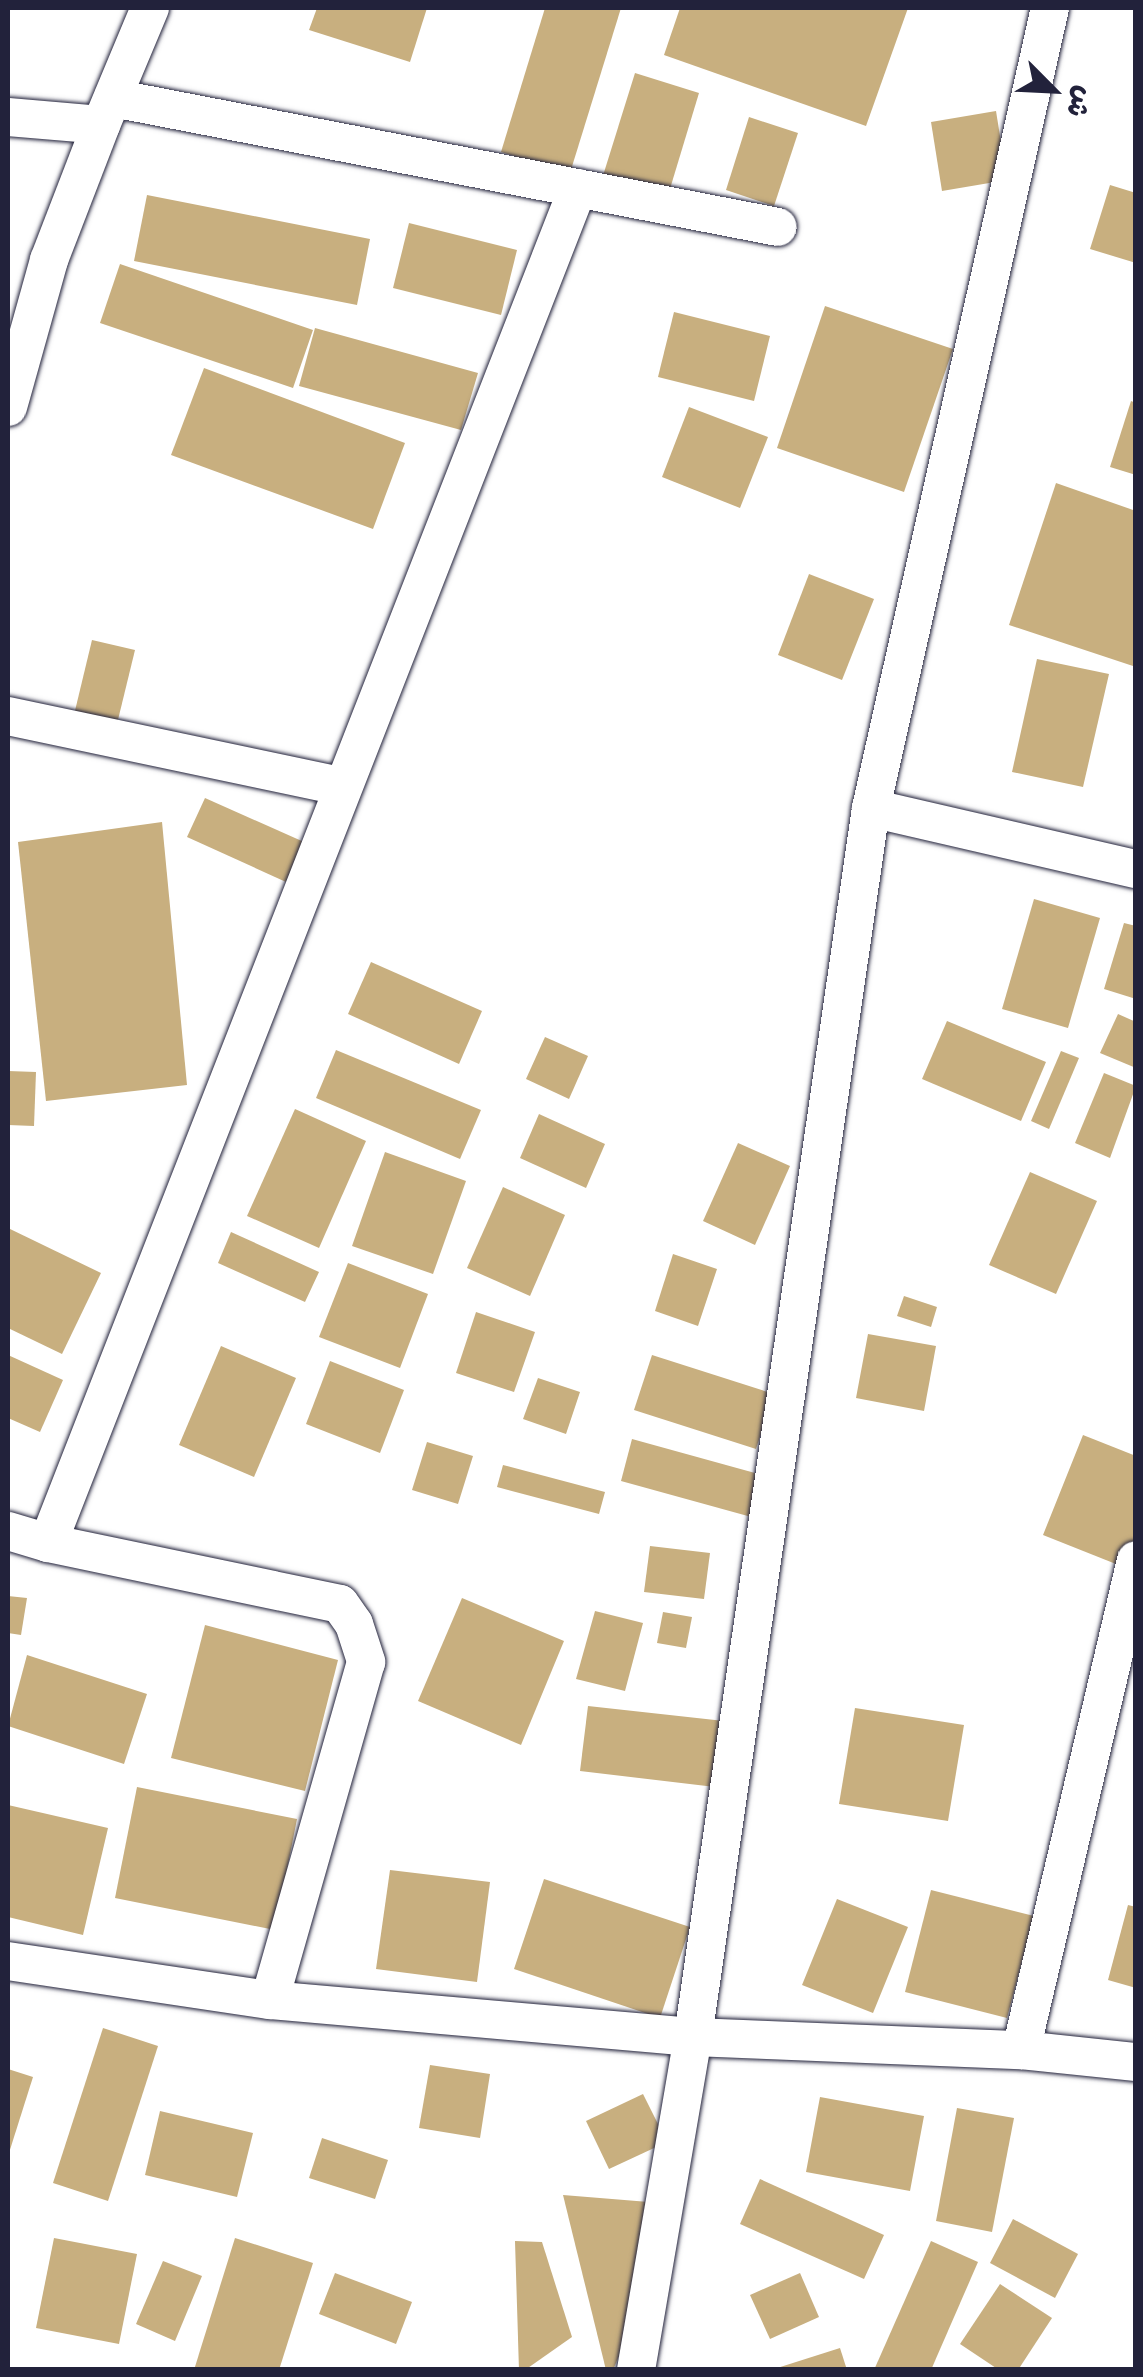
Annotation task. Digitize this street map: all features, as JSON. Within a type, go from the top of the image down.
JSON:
[{"type":"street","points":[[8,406],[49,260],[150,8]]},
{"type":"street","points":[[636,2370],[693,2037],[871,808],[1050,8]]},
{"type":"street","points":[[8,116],[107,112],[578,188],[778,227]]},
{"type":"street","points":[[48,1542],[340,786],[578,188]]},
{"type":"street","points":[[8,716],[340,786]]},
{"type":"street","points":[[871,808],[1136,870]]},
{"type":"street","points":[[8,1532],[340,1604],[354,1624],[366,1662],[270,2000]]},
{"type":"street","points":[[1020,2050],[1136,1560]]},
{"type":"street","points":[[8,1961],[270,2000],[693,2037],[1020,2050],[1136,2062]]},
{"type":"building","points":[[317,8],[427,8],[410,62],[309,30]]},
{"type":"building","points":[[545,8],[621,8],[570,173],[501,152]]},
{"type":"building","points":[[680,8],[908,8],[866,126],[664,55]]},
{"type":"building","points":[[635,73],[699,93],[666,202],[601,182]]},
{"type":"building","points":[[996,111],[1007,180],[942,191],[931,122]]},
{"type":"building","points":[[749,117],[798,133],[774,206],[726,190]]},
{"type":"building","points":[[1110,185],[1136,193],[1136,263],[1090,249]]},
{"type":"building","points":[[147,195],[370,239],[357,305],[134,261]]},
{"type":"building","points":[[409,223],[517,250],[501,315],[393,288]]},
{"type":"building","points":[[120,264],[313,330],[293,388],[100,323]]},
{"type":"building","points":[[825,306],[953,349],[904,492],[777,448]]},
{"type":"building","points":[[674,312],[770,336],[754,401],[658,377]]},
{"type":"building","points":[[315,328],[478,373],[461,430],[299,386]]},
{"type":"building","points":[[204,368],[405,443],[373,529],[171,455]]},
{"type":"building","points":[[1131,401],[1136,403],[1136,475],[1110,467]]},
{"type":"building","points":[[689,407],[768,437],[740,508],[662,477]]},
{"type":"building","points":[[1056,483],[1136,511],[1136,667],[1009,625]]},
{"type":"building","points":[[809,574],[874,599],[842,680],[778,655]]},
{"type":"building","points":[[92,640],[135,650],[116,728],[73,719]]},
{"type":"building","points":[[1037,659],[1109,674],[1083,787],[1012,772]]},
{"type":"building","points":[[205,798],[304,842],[286,882],[187,837]]},
{"type":"building","points":[[162,822],[187,1085],[46,1101],[18,842]]},
{"type":"building","points":[[1034,899],[1100,918],[1068,1028],[1002,1009]]},
{"type":"building","points":[[1124,923],[1136,926],[1136,999],[1104,989]]},
{"type":"building","points":[[371,962],[482,1011],[459,1064],[348,1014]]},
{"type":"building","points":[[1118,1014],[1136,1022],[1136,1068],[1100,1053]]},
{"type":"building","points":[[947,1021],[1046,1062],[1021,1121],[922,1079]]},
{"type":"building","points":[[545,1037],[588,1056],[569,1099],[526,1079]]},
{"type":"building","points":[[336,1050],[481,1110],[460,1159],[316,1098]]},
{"type":"building","points":[[1061,1051],[1079,1058],[1049,1129],[1031,1121]]},
{"type":"building","points":[[8,1071],[36,1072],[34,1126],[8,1125]]},
{"type":"building","points":[[1104,1073],[1136,1086],[1110,1158],[1075,1143]]},
{"type":"building","points":[[295,1109],[366,1141],[319,1248],[247,1216]]},
{"type":"building","points":[[539,1114],[605,1144],[586,1188],[520,1158]]},
{"type":"building","points":[[738,1143],[790,1166],[755,1245],[703,1221]]},
{"type":"building","points":[[385,1152],[466,1181],[433,1274],[352,1246]]},
{"type":"building","points":[[1030,1172],[1097,1201],[1056,1294],[989,1265]]},
{"type":"building","points":[[503,1187],[565,1215],[530,1296],[467,1268]]},
{"type":"building","points":[[8,1228],[101,1273],[62,1354],[8,1328]]},
{"type":"building","points":[[231,1232],[319,1272],[305,1302],[218,1263]]},
{"type":"building","points":[[673,1254],[717,1269],[698,1326],[655,1311]]},
{"type":"building","points":[[348,1263],[428,1294],[400,1368],[319,1337]]},
{"type":"building","points":[[904,1296],[937,1307],[931,1327],[897,1316]]},
{"type":"building","points":[[476,1312],[535,1332],[514,1392],[456,1373]]},
{"type":"building","points":[[868,1334],[936,1346],[924,1411],[856,1398]]},
{"type":"building","points":[[221,1346],[296,1378],[254,1477],[179,1445]]},
{"type":"building","points":[[8,1355],[63,1380],[40,1432],[8,1418]]},
{"type":"building","points":[[652,1355],[774,1394],[756,1449],[634,1410]]},
{"type":"building","points":[[330,1361],[404,1390],[380,1453],[306,1424]]},
{"type":"building","points":[[538,1378],[580,1392],[566,1434],[523,1419]]},
{"type":"building","points":[[1083,1435],[1136,1456],[1136,1572],[1043,1535]]},
{"type":"building","points":[[632,1439],[766,1476],[755,1518],[621,1481]]},
{"type":"building","points":[[427,1442],[473,1456],[458,1504],[412,1490]]},
{"type":"building","points":[[503,1465],[605,1492],[599,1514],[497,1487]]},
{"type":"building","points":[[650,1546],[710,1553],[704,1599],[644,1592]]},
{"type":"building","points":[[8,1596],[27,1598],[21,1635],[8,1633]]},
{"type":"building","points":[[462,1598],[564,1641],[521,1745],[418,1701]]},
{"type":"building","points":[[595,1611],[643,1623],[625,1691],[576,1679]]},
{"type":"building","points":[[663,1612],[692,1617],[686,1648],[657,1643]]},
{"type":"building","points":[[205,1625],[338,1660],[305,1791],[171,1758]]},
{"type":"building","points":[[27,1655],[147,1694],[124,1764],[8,1726]]},
{"type":"building","points":[[588,1706],[724,1721],[715,1787],[580,1771]]},
{"type":"building","points":[[855,1708],[964,1725],[948,1821],[839,1804]]},
{"type":"building","points":[[137,1787],[297,1819],[275,1930],[115,1898]]},
{"type":"building","points":[[8,1805],[108,1828],[83,1935],[8,1917]]},
{"type":"building","points":[[390,1870],[490,1882],[477,1982],[376,1969]]},
{"type":"building","points":[[544,1879],[690,1927],[660,2018],[514,1969]]},
{"type":"building","points":[[931,1890],[1034,1916],[1007,2018],[905,1992]]},
{"type":"building","points":[[837,1899],[908,1927],[873,2013],[802,1985]]},
{"type":"building","points":[[1128,1905],[1136,1907],[1136,1988],[1108,1980]]},
{"type":"building","points":[[103,2028],[158,2046],[108,2201],[53,2183]]},
{"type":"building","points":[[430,2065],[490,2074],[480,2138],[419,2128]]},
{"type":"building","points":[[8,2069],[33,2077],[8,2156]]},
{"type":"building","points":[[643,2094],[667,2142],[609,2169],[586,2121]]},
{"type":"building","points":[[820,2097],[924,2116],[910,2191],[806,2172]]},
{"type":"building","points":[[957,2108],[1014,2118],[992,2232],[936,2221]]},
{"type":"building","points":[[160,2111],[253,2133],[237,2197],[145,2175]]},
{"type":"building","points":[[322,2138],[388,2160],[375,2199],[309,2178]]},
{"type":"building","points":[[760,2179],[884,2235],[864,2279],[740,2224]]},
{"type":"building","points":[[563,2195],[661,2203],[645,2295],[613,2370],[606,2370]]},
{"type":"building","points":[[1013,2219],[1078,2254],[1055,2298],[990,2263]]},
{"type":"building","points":[[54,2238],[137,2254],[119,2344],[36,2328]]},
{"type":"building","points":[[235,2238],[313,2263],[279,2370],[194,2370]]},
{"type":"building","points":[[515,2241],[542,2242],[572,2337],[525,2370],[519,2370]]},
{"type":"building","points":[[931,2241],[978,2262],[931,2370],[874,2370]]},
{"type":"building","points":[[163,2261],[202,2276],[175,2341],[136,2324]]},
{"type":"building","points":[[335,2273],[412,2302],[396,2344],[319,2314]]},
{"type":"building","points":[[800,2273],[819,2317],[770,2339],[750,2295]]},
{"type":"building","points":[[1000,2284],[1052,2318],[1018,2370],[999,2370],[960,2344]]},
{"type":"building","points":[[840,2348],[847,2370],[774,2369]]}]
